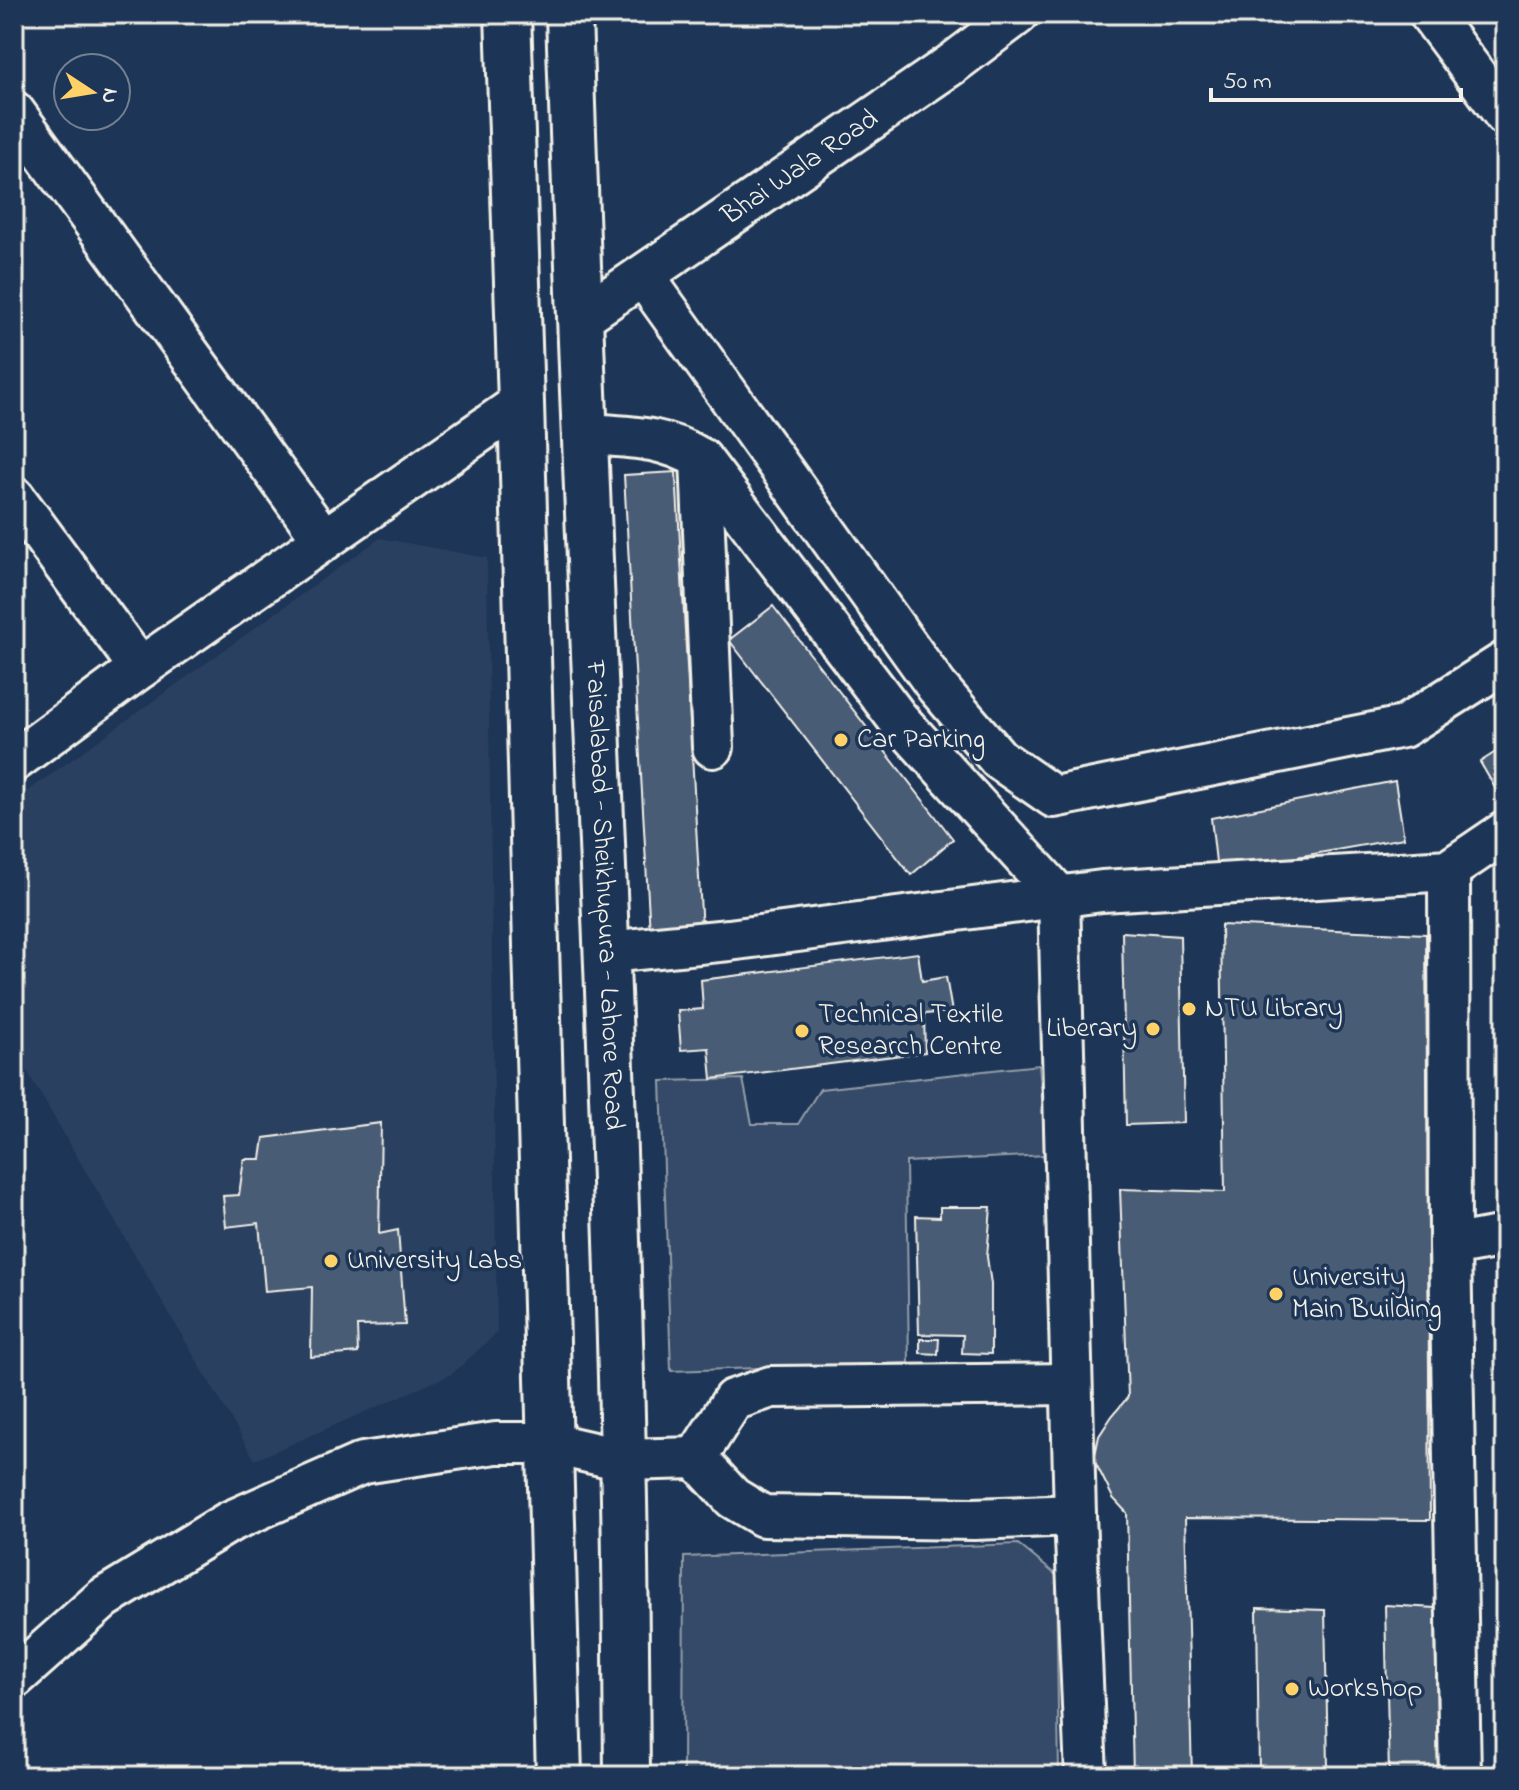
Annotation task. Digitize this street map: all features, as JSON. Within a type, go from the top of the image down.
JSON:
[{"type":"highway","points":[[508,14],[559,1776]]},
{"type":"highway","name":"Faisalabad - Sheikhupura - Lahore Road","points":[[569,14],[607,952],[623,1460],[627,1776]]},
{"type":"street","name":"Bhai Wala Road","points":[[579,319],[952,64],[1018,14]]},
{"type":"street","points":[[1430,14],[1505,115]]},
{"type":"street","points":[[14,112],[324,540]]},
{"type":"street","points":[[644,277],[937,687],[999,759],[1054,797],[1403,727],[1505,662]]},
{"type":"street","points":[[14,761],[140,668],[521,403]]},
{"type":"street","points":[[586,434],[647,438],[679,446],[701,459],[898,719],[1059,896],[1075,1515],[1086,1776]]},
{"type":"street","points":[[701,459],[713,747]]},
{"type":"street","points":[[17,507],[140,668]]},
{"type":"street","points":[[607,952],[729,940],[1059,896],[1449,870],[1505,832]]},
{"type":"street","points":[[1449,870],[1450,1246],[1460,1776]]},
{"type":"street","points":[[1450,1246],[1505,1236]]},
{"type":"street","points":[[696,1458],[733,1400],[771,1387],[1071,1384]]},
{"type":"street","points":[[14,1678],[104,1598],[229,1522],[363,1463],[496,1443],[549,1443],[623,1460],[696,1458],[733,1498],[763,1516],[974,1519],[1075,1515]]},
{"type":"shaded area","points":[[380,538],[487,558],[497,1333],[452,1374],[255,1460],[14,1049],[14,801]]},
{"type":"shaded area","points":[[1039,1065],[1047,1155],[906,1162],[909,1363],[671,1371],[661,1081],[743,1079],[752,1124],[798,1124],[820,1089]]},
{"type":"shaded area","points":[[1018,1544],[1056,1575],[1059,1776],[683,1776],[684,1557]]},
{"type":"building","points":[[676,472],[702,931],[650,934],[624,475]]},
{"type":"building","name":"Car Parking","points":[[773,606],[953,839],[911,875],[729,640]]},
{"type":"building","points":[[1505,746],[1505,805],[1480,762]]},
{"type":"building","points":[[1395,781],[1404,838],[1217,871],[1211,818]]},
{"type":"building","name":"University Main Building","points":[[1221,925],[1426,934],[1430,1520],[1185,1518],[1192,1776],[1133,1776],[1127,1513],[1113,1498],[1094,1460],[1099,1436],[1128,1397],[1120,1189],[1225,1192]]},
{"type":"building","name":"Liberary","points":[[1122,932],[1180,936],[1184,1123],[1126,1125]]},
{"type":"building","name":"Technical Textile Research Centre","points":[[918,953],[922,981],[946,977],[952,1012],[924,1014],[925,1052],[712,1079],[709,1048],[681,1050],[678,1011],[703,1009],[701,980]]},
{"type":"building","name":"University Labs","points":[[381,1123],[379,1234],[398,1230],[405,1325],[357,1326],[358,1353],[311,1357],[312,1287],[265,1291],[259,1223],[226,1227],[223,1196],[239,1195],[244,1159],[261,1159],[264,1138]]},
{"type":"building","points":[[940,1207],[991,1207],[987,1257],[991,1284],[991,1354],[962,1353],[963,1335],[919,1334],[916,1216],[940,1217]]},
{"type":"building","points":[[920,1339],[939,1339],[938,1354],[920,1353]]},
{"type":"building","points":[[1385,1605],[1435,1608],[1438,1776],[1389,1776]]},
{"type":"building","name":"Workshop","points":[[1257,1608],[1325,1610],[1328,1768],[1259,1772]]},
{"type":"place","name":"Car Parking","points":[[841,740]]},
{"type":"place","name":"NTU Library","points":[[1189,1009]]},
{"type":"place","name":"Liberary","points":[[1153,1029]]},
{"type":"place","name":"Technical Textile Research Centre","points":[[802,1031]]},
{"type":"place","name":"University Labs","points":[[331,1261]]},
{"type":"place","name":"University Main Building","points":[[1276,1294]]},
{"type":"place","name":"Workshop","points":[[1292,1689]]}]
